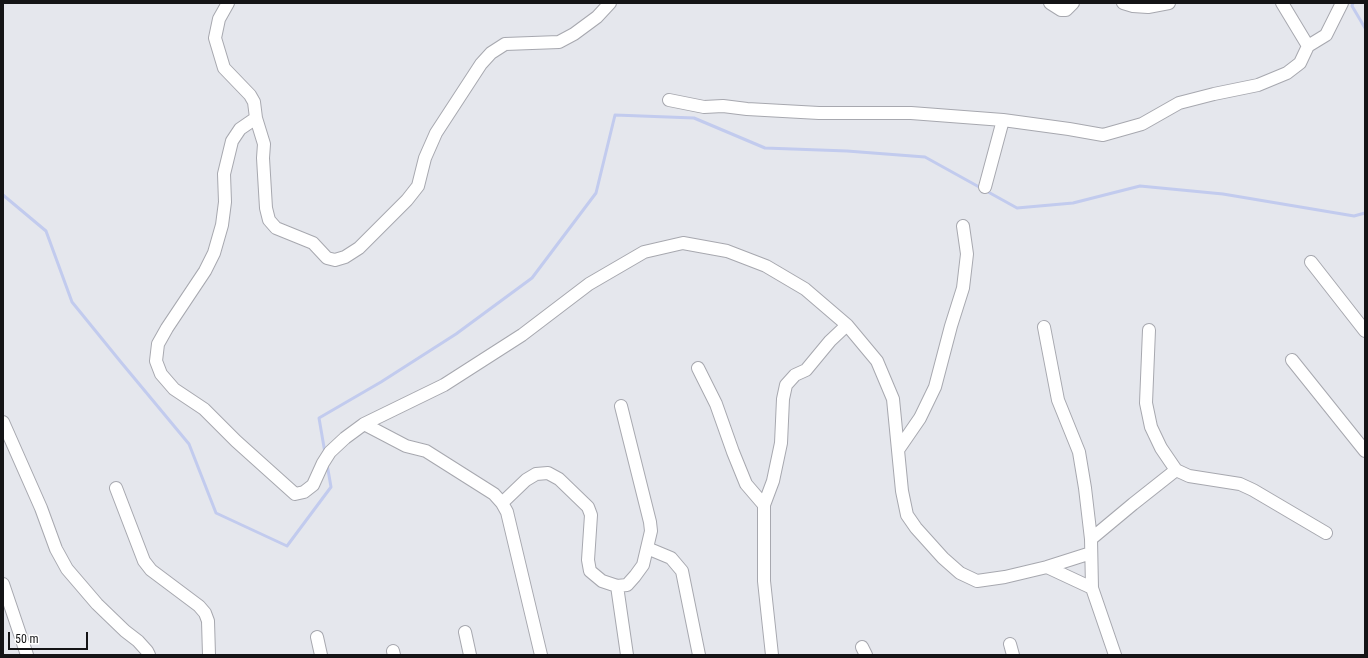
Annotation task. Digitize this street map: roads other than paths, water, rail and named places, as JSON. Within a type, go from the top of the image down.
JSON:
[{"type":"street","points":[[228,3],[219,19],[215,38],[224,68],[250,95],[254,102],[256,118],[264,144],[263,158],[266,208],[269,220],[276,228],[313,243],[327,258],[335,260],[345,257],[358,248],[408,200],[418,186],[428,148],[436,133],[491,53],[505,44],[559,42],[574,34],[591,21],[610,3]]},
{"type":"street","points":[[1050,3],[1061,10],[1066,10],[1073,3]]},
{"type":"street","points":[[1123,3],[1133,6],[1148,7],[1169,3]]},
{"type":"street","points":[[1282,3],[1308,46]]},
{"type":"street","points":[[668,100],[704,107],[723,106],[747,109],[819,113],[912,113],[1003,120],[1103,135],[1142,124],[1179,103],[1258,85],[1287,73],[1300,63],[1308,46],[1326,36],[1342,3]]},
{"type":"street","points":[[256,118],[240,129],[232,142],[224,174],[225,202],[222,225],[214,253],[205,272],[158,344],[156,361],[161,374],[174,389],[204,409],[236,441],[295,494],[304,492],[314,485],[323,463],[330,452],[345,438],[364,424],[444,384],[522,335],[590,284],[644,252],[683,243],[727,251],[766,266],[805,289],[847,325],[877,361],[893,399],[902,491],[907,515],[916,528],[943,558],[960,573],[977,581],[1047,567],[1091,553]]},
{"type":"street","points":[[984,187],[1003,120]]},
{"type":"street","points":[[898,450],[920,418],[936,387],[962,288],[967,254],[963,226]]},
{"type":"street","points":[[1311,262],[1365,331]]},
{"type":"street","points":[[772,655],[764,581],[764,505],[773,481],[781,443],[783,399],[786,385],[795,375],[806,370],[830,341],[847,325]]},
{"type":"street","points":[[1044,327],[1058,400],[1079,452],[1086,488],[1091,539],[1092,588],[1115,655]]},
{"type":"street","points":[[1149,330],[1146,403],[1151,427],[1161,448],[1176,470],[1189,476],[1240,484],[1254,490],[1326,533]]},
{"type":"street","points":[[1292,360],[1365,451]]},
{"type":"street","points":[[698,368],[716,404],[746,484],[764,505]]},
{"type":"street","points":[[502,503],[526,480],[536,474],[548,473],[559,479],[588,507],[591,515],[588,560],[590,571],[602,580],[617,586],[627,585],[643,565],[651,532],[650,522],[620,406]]},
{"type":"street","points":[[3,422],[41,508],[56,549],[67,569],[97,604],[125,631],[138,641],[149,655]]},
{"type":"street","points":[[364,424],[406,446],[426,451],[494,494],[502,503],[507,512],[541,655]]},
{"type":"street","points":[[1091,539],[1176,470]]},
{"type":"street","points":[[116,488],[144,561],[151,570],[199,606],[205,613],[208,621],[209,655]]},
{"type":"street","points":[[647,548],[670,558],[682,571],[699,655]]},
{"type":"street","points":[[1047,567],[1092,588]]},
{"type":"street","points":[[3,584],[27,655]]},
{"type":"street","points":[[617,586],[627,655]]},
{"type":"street","points":[[466,632],[470,655]]},
{"type":"street","points":[[317,637],[321,655]]},
{"type":"waterway","points":[[1353,3],[1352,6],[1365,28]]},
{"type":"waterway","points":[[325,453],[319,418],[381,382],[456,334],[532,278],[596,193],[615,115],[694,118],[765,148],[847,151],[925,157],[1017,208],[1073,203],[1140,186],[1223,194],[1354,216],[1365,213]]},
{"type":"waterway","points":[[3,195],[46,231],[72,302],[189,444],[216,513],[287,546],[331,487],[327,464]]}]
